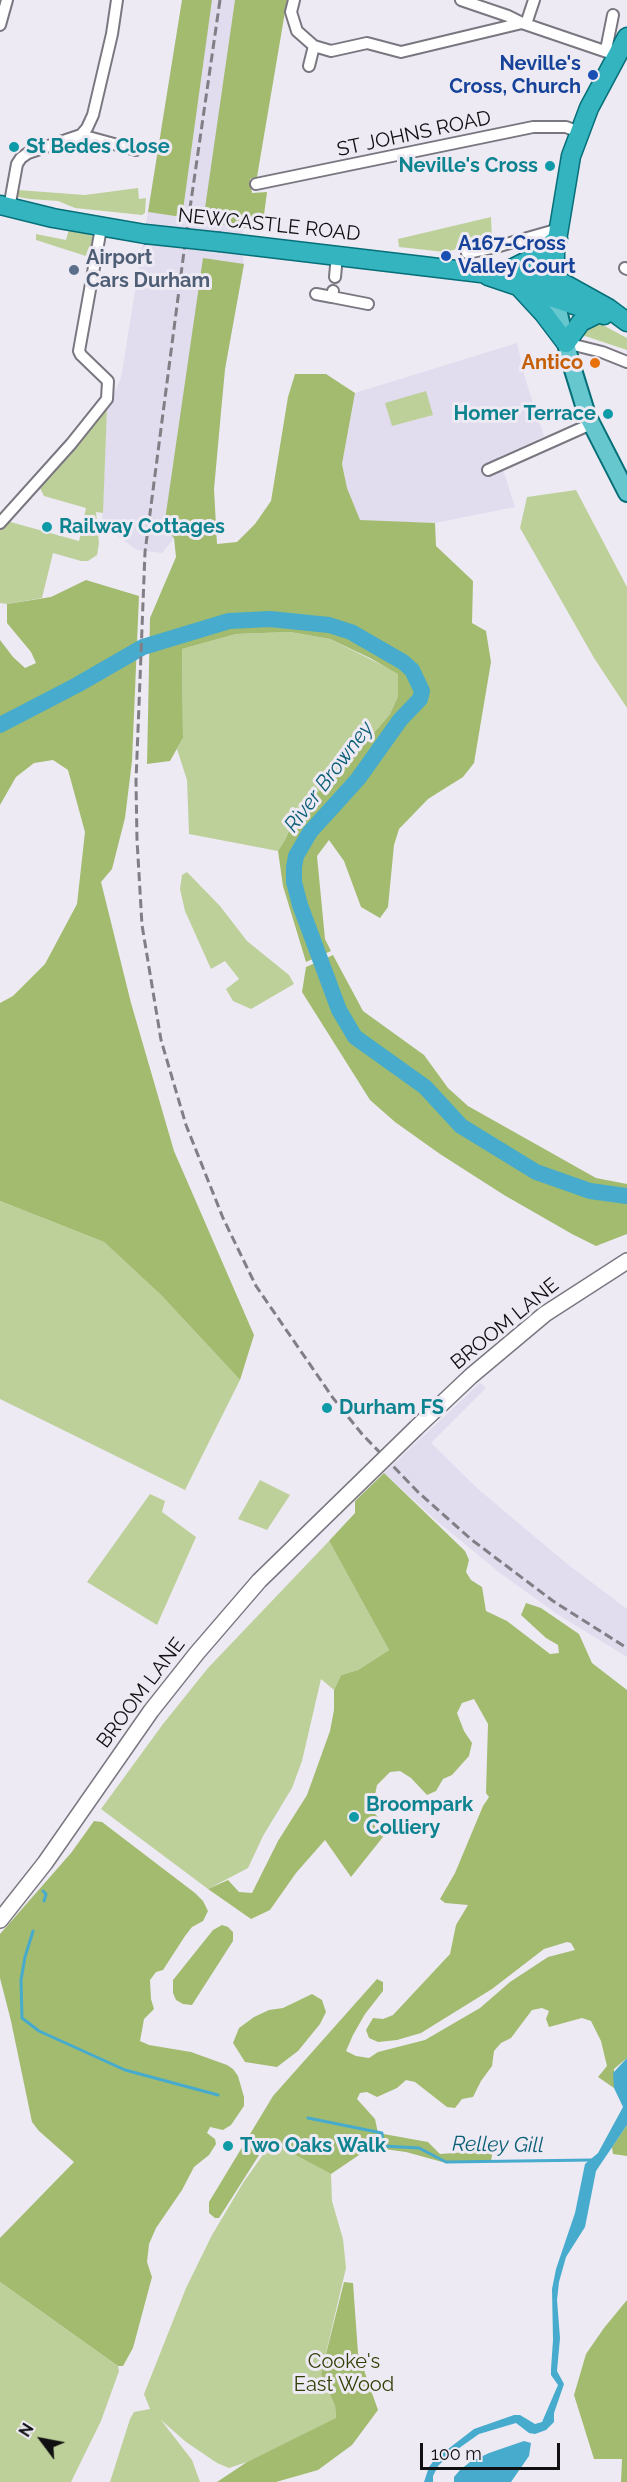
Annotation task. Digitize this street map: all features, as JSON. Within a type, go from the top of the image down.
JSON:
[{"type":"highway","points":[[560,291],[562,253],[559,234],[567,172],[579,132],[611,53],[627,37]]},
{"type":"highway","name":"NEWCASTLE ROAD","points":[[5,207],[101,228],[145,234],[481,273],[507,272],[560,291]]},
{"type":"highway","points":[[507,272],[537,256],[559,234]]},
{"type":"highway","name":"NEWCASTLE ROAD","points":[[481,273],[519,287],[560,291]]},
{"type":"highway","points":[[519,287],[566,343],[581,322],[599,313]]},
{"type":"highway","points":[[560,291],[599,313],[624,320]]},
{"type":"highway","points":[[560,291],[608,308],[624,320]]},
{"type":"main road","points":[[560,291],[566,343],[576,384],[591,424],[627,493]]},
{"type":"main road","name":"BROOM LANE","points":[[0,1920],[45,1863],[151,1711],[259,1581],[471,1376],[545,1314],[627,1261]]},
{"type":"street","points":[[0,25],[8,0]]},
{"type":"street","points":[[81,135],[93,116],[112,34],[117,0]]},
{"type":"street","points":[[294,0],[291,12],[297,31],[314,46],[331,51],[367,43],[378,44],[390,51],[401,52],[524,23]]},
{"type":"street","points":[[461,0],[611,53],[613,15]]},
{"type":"street","points":[[524,23],[534,0]]},
{"type":"street","points":[[309,66],[314,46]]},
{"type":"street","name":"ST JOHNS ROAD","points":[[256,184],[533,127],[566,127],[579,132]]},
{"type":"street","points":[[5,207],[17,164],[28,153],[81,135],[136,150]]},
{"type":"street","points":[[0,523],[78,436],[107,399],[108,381],[81,356],[79,351],[101,228]]},
{"type":"street","points":[[467,253],[559,234]]},
{"type":"street","points":[[335,277],[337,255]]},
{"type":"street","points":[[316,294],[332,294],[368,304]]},
{"type":"street","points":[[566,343],[602,352],[627,362]]},
{"type":"street","points":[[488,470],[591,424]]},
{"type":"shaded area","points":[[182,0],[280,0],[241,244],[244,264],[225,369],[214,489],[162,553],[137,550],[102,524],[107,409],[121,378]]},
{"type":"shaded area","points":[[517,343],[525,378],[544,436],[499,457],[515,507],[435,523],[360,521],[347,488],[342,464],[355,393]]},
{"type":"shaded area","points":[[480,1383],[486,1388],[431,1443],[478,1489],[566,1563],[627,1609],[627,1657],[557,1614],[500,1573],[438,1522],[384,1473]]},
{"type":"green space","points":[[182,0],[212,0],[182,217],[148,212]]},
{"type":"green space","points":[[235,0],[287,0],[257,177],[250,179],[252,193],[267,192],[262,230],[203,222]]},
{"type":"green space","points":[[138,188],[139,199],[146,198],[145,213],[142,215],[75,208],[58,201],[30,199],[17,195],[18,190],[85,195]]},
{"type":"green space","points":[[491,217],[492,240],[445,252],[399,247],[398,239]]},
{"type":"green space","points":[[69,229],[94,236],[92,258],[36,240],[36,234],[66,240]]},
{"type":"green space","points":[[203,258],[244,264],[225,369],[214,489],[217,544],[237,542],[255,524],[271,501],[288,397],[295,374],[326,374],[355,393],[342,464],[347,488],[360,520],[435,523],[436,546],[473,581],[472,623],[486,631],[491,662],[474,763],[463,777],[428,799],[399,829],[394,845],[388,907],[380,918],[361,907],[344,861],[329,840],[317,856],[325,939],[331,951],[306,962],[283,886],[278,851],[297,811],[345,767],[390,714],[398,696],[398,674],[330,639],[290,632],[236,634],[182,649],[183,738],[170,761],[147,764],[150,618],[176,557],[174,538],[164,527]]},
{"type":"green space","points":[[591,323],[599,323],[627,338],[627,350],[582,335]]},
{"type":"green space","points":[[426,391],[433,415],[392,426],[385,403]]},
{"type":"green space","points":[[107,409],[103,513],[96,512],[99,543],[97,555],[88,561],[81,561],[53,553],[42,598],[7,604],[0,603],[0,530],[7,521],[79,541],[86,508],[44,496],[40,488]]},
{"type":"green space","points":[[576,490],[627,587],[627,708],[594,658],[520,528],[527,497]]},
{"type":"green space","points":[[86,580],[139,596],[132,761],[125,818],[112,869],[101,882],[131,1003],[174,1151],[254,1335],[240,1380],[161,1295],[104,1242],[0,1201],[0,1003],[13,996],[45,964],[77,904],[85,832],[68,770],[53,760],[34,763],[16,777],[0,805],[0,640],[25,668],[36,663],[31,652],[7,623],[7,604],[51,597]]},
{"type":"green space","points":[[290,632],[330,639],[398,673],[398,696],[390,714],[345,767],[297,811],[278,851],[189,834],[187,780],[177,749],[183,738],[182,649],[236,634]]},
{"type":"green space","points":[[187,872],[220,906],[247,941],[289,975],[294,984],[251,1009],[233,1001],[226,989],[239,979],[225,961],[211,969],[185,911],[180,889],[182,875]]},
{"type":"green space","points":[[333,955],[363,1011],[424,1055],[448,1088],[468,1106],[596,1178],[627,1184],[627,1234],[596,1246],[572,1234],[504,1195],[440,1154],[395,1122],[370,1100],[302,992],[306,967]]},
{"type":"green space","points":[[0,1201],[104,1242],[161,1295],[240,1380],[185,1490],[0,1399]]},
{"type":"green space","points":[[384,1473],[465,1551],[469,1560],[466,1572],[471,1580],[482,1587],[486,1611],[507,1621],[550,1654],[559,1653],[558,1645],[546,1638],[521,1615],[526,1603],[541,1608],[579,1634],[592,1663],[627,1690],[627,2058],[614,2069],[614,2088],[598,2077],[607,2066],[601,2041],[591,2021],[582,2018],[549,2027],[546,2019],[549,2011],[542,2008],[532,2010],[511,2038],[501,2043],[494,2051],[492,2066],[473,2097],[462,2099],[455,2108],[447,2107],[415,2082],[406,2080],[397,2088],[377,2097],[367,2092],[360,2093],[357,2099],[375,2119],[378,2133],[428,2142],[440,2154],[493,2150],[491,2161],[446,2163],[406,2152],[384,2149],[362,2153],[331,2174],[283,2148],[267,2149],[261,2152],[219,2218],[215,2218],[209,2213],[209,2202],[273,2096],[377,1979],[383,1982],[383,1991],[365,2014],[346,2051],[356,2056],[369,2058],[378,2052],[425,2040],[480,2008],[510,1982],[548,1957],[575,1950],[571,1943],[567,1942],[544,1949],[492,1989],[421,2033],[397,2040],[378,2042],[369,2038],[366,2030],[373,2018],[383,2019],[393,2015],[450,1954],[456,1925],[468,1905],[445,1903],[440,1899],[455,1873],[483,1806],[489,1797],[486,1793],[488,1724],[474,1699],[462,1703],[457,1713],[472,1743],[469,1756],[452,1775],[443,1779],[436,1791],[427,1795],[411,1778],[400,1771],[390,1772],[377,1785],[374,1813],[386,1825],[387,1832],[351,1877],[325,1840],[296,1873],[270,1910],[251,1919],[208,1889],[228,1880],[239,1892],[252,1893],[278,1841],[307,1795],[330,1731],[334,1710],[334,1690],[341,1675],[358,1670],[389,1650],[329,1541],[355,1513],[355,1501]]},
{"type":"green space","points":[[260,1480],[290,1495],[267,1530],[238,1519]]},
{"type":"green space","points":[[150,1494],[165,1501],[162,1512],[196,1537],[157,1625],[87,1582]]},
{"type":"green space","points":[[329,1541],[389,1650],[358,1670],[341,1675],[334,1690],[321,1679],[302,1761],[292,1788],[263,1836],[248,1868],[208,1889],[101,1809],[163,1724],[208,1668]]},
{"type":"green space","points":[[94,1821],[102,1822],[195,1893],[203,1901],[208,1911],[203,1921],[192,1927],[185,1936],[163,1970],[156,1972],[150,1980],[154,2009],[144,2019],[140,2041],[149,2045],[191,2052],[227,2065],[238,2076],[244,2097],[244,2106],[231,2125],[223,2130],[210,2127],[207,2133],[215,2139],[216,2144],[209,2155],[194,2167],[182,2190],[156,2228],[149,2244],[147,2262],[152,2277],[133,2348],[123,2366],[118,2366],[0,2282],[0,2238],[74,2162],[32,2122],[0,1978],[0,1934],[71,1853]]},
{"type":"green space","points":[[222,1925],[233,1932],[233,1941],[192,2005],[183,2004],[176,2000],[173,1993],[173,1980],[213,1930]]},
{"type":"green space","points":[[312,1994],[322,2000],[326,2012],[320,2024],[298,2051],[277,2067],[245,2062],[233,2043],[239,2028],[269,2010],[283,2008]]},
{"type":"green space","points":[[627,2125],[627,2156],[613,2154],[612,2147]]},
{"type":"green space","points":[[283,2147],[331,2174],[332,2201],[343,2239],[346,2268],[321,2374],[335,2406],[336,2419],[247,2462],[229,2468],[217,2463],[186,2442],[161,2420],[192,2460],[200,2482],[110,2482],[130,2419],[134,2412],[150,2409],[144,2394],[186,2288],[212,2235],[243,2183],[267,2149]]},
{"type":"green space","points":[[0,2282],[118,2366],[119,2371],[101,2421],[71,2482],[0,2482]]},
{"type":"green space","name":"Cooke's East Wood","points":[[344,2282],[353,2283],[358,2353],[378,2410],[352,2445],[318,2470],[276,2482],[217,2482],[247,2462],[336,2418],[335,2406],[321,2374]]},
{"type":"green space","points":[[627,2300],[627,2482],[621,2482],[622,2459],[594,2459],[574,2395],[586,2354]]},
{"type":"water","points":[[627,2058],[627,2125],[596,2171],[585,2227],[566,2257],[559,2282],[557,2300],[560,2338],[557,2371],[564,2384],[554,2413],[554,2422],[546,2430],[535,2434],[529,2433],[516,2423],[479,2434],[438,2466],[433,2482],[424,2482],[429,2467],[435,2459],[474,2429],[514,2415],[520,2415],[535,2424],[542,2422],[558,2385],[551,2375],[552,2289],[556,2269],[575,2213],[585,2164],[598,2153],[623,2107],[614,2088],[613,2073]]},
{"type":"water","points":[[524,2441],[531,2443],[529,2456],[511,2482],[454,2482],[454,2477],[470,2462]]},
{"type":"waterway","name":"River Browney","points":[[0,725],[143,647],[229,621],[270,619],[329,625],[351,632],[403,662],[412,670],[422,691],[420,699],[400,720],[358,779],[310,832],[296,856],[294,882],[300,905],[339,1010],[355,1037],[425,1087],[461,1126],[536,1172],[590,1191],[627,1196]]},
{"type":"waterway","name":"Relley Gill","points":[[43,1891],[46,1894],[44,1901]]},
{"type":"waterway","name":"Relley Gill","points":[[33,1931],[21,1980],[22,2018],[39,2031],[125,2070],[218,2095]]},
{"type":"waterway","name":"Relley Gill","points":[[308,2118],[382,2133],[383,2146],[419,2148],[446,2162],[592,2160]]},
{"type":"railway","points":[[220,0],[186,236],[145,552],[136,781],[137,840],[142,925],[161,1040],[186,1125],[223,1218],[256,1286],[333,1398],[362,1434],[419,1493],[472,1540],[553,1601],[627,1648]]},
{"type":"place","name":"Neville's Cross, Church","points":[[593,75]]},
{"type":"place","name":"St Bedes Close","points":[[14,147]]},
{"type":"place","name":"Neville's Cross","points":[[550,166]]},
{"type":"place","name":"A167-Cross Valley Court","points":[[446,256]]},
{"type":"place","name":"Airport Cars Durham","points":[[74,270]]},
{"type":"place","name":"Antico","points":[[595,363]]},
{"type":"place","name":"Homer Terrace","points":[[608,414]]},
{"type":"place","name":"Railway Cottages","points":[[47,527]]},
{"type":"place","name":"Durham FS","points":[[327,1408]]},
{"type":"place","name":"Broompark Colliery","points":[[354,1817]]},
{"type":"place","name":"Two Oaks Walk","points":[[228,2146]]}]
